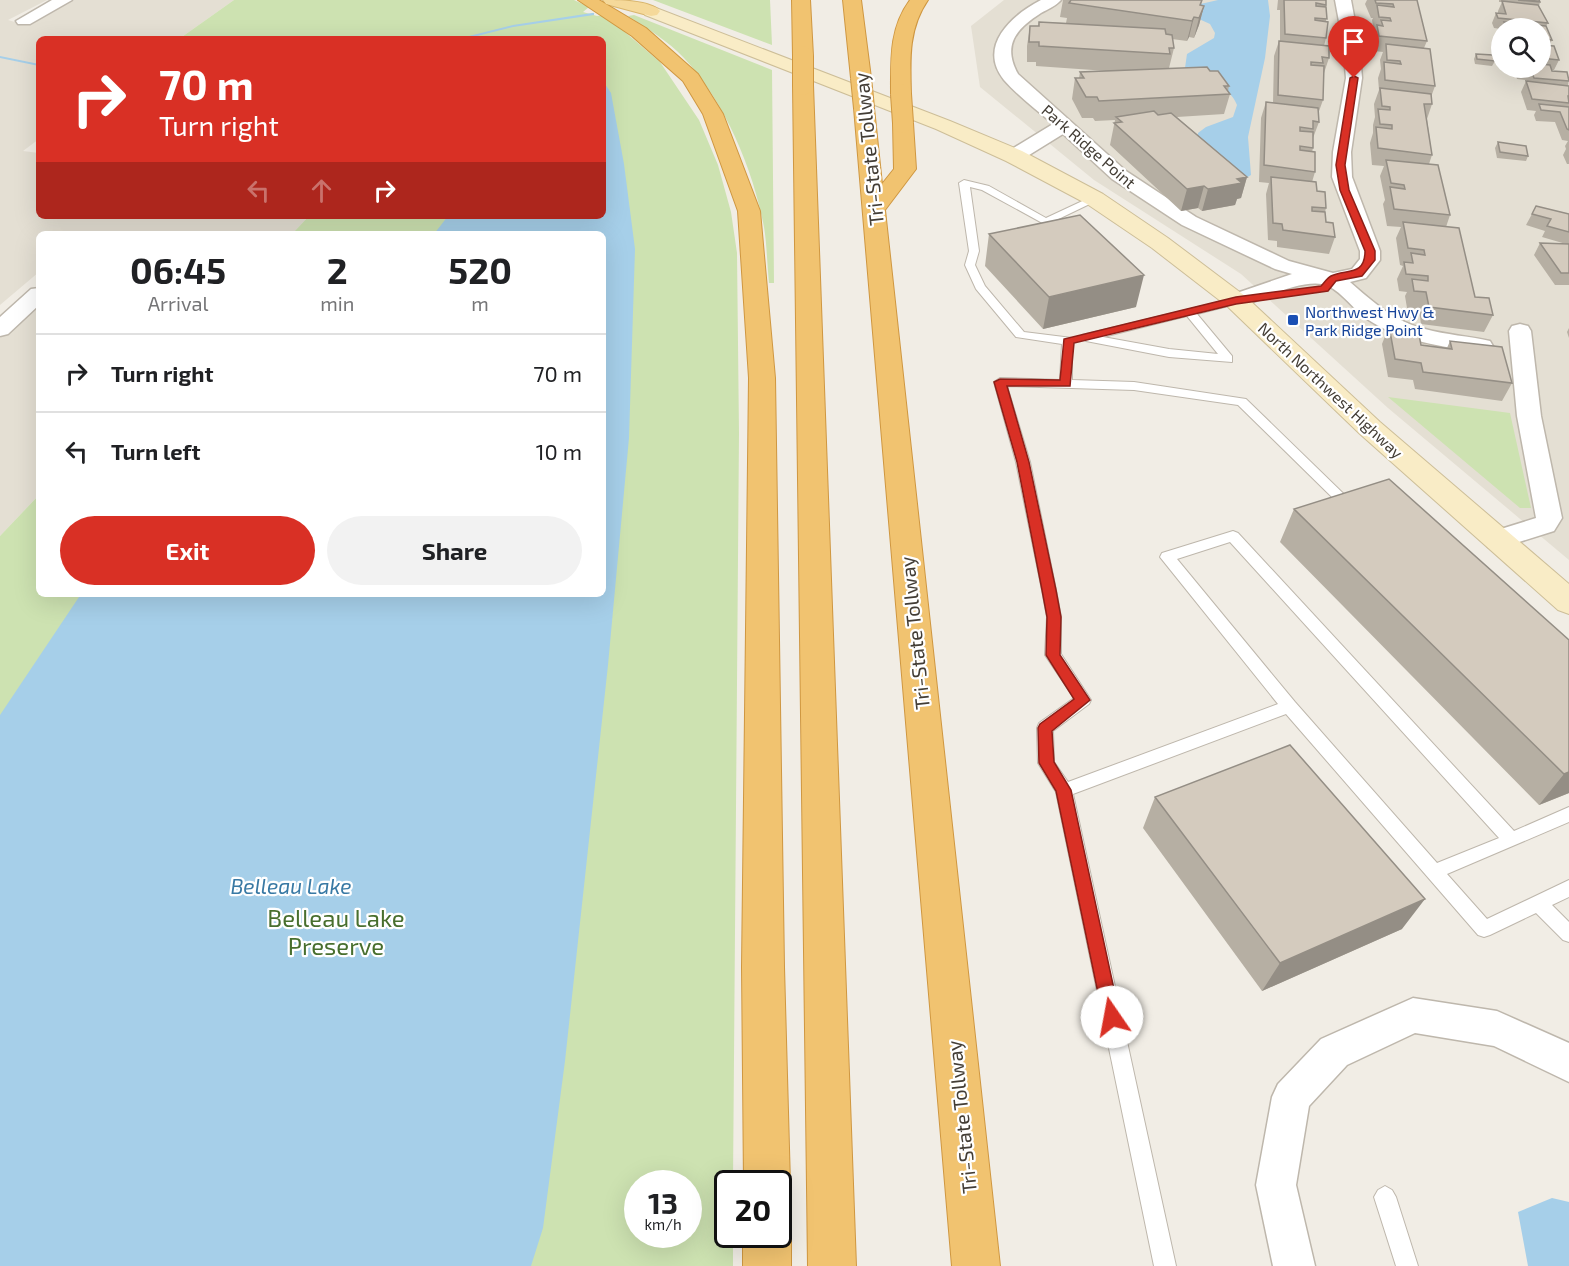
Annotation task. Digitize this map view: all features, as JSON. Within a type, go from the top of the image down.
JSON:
[{"type":"highway","points":[[587,0],[639,32],[690,78],[713,114],[749,211],[762,378],[763,967],[766,1170]]},
{"type":"highway","points":[[801,0],[832,1266]]},
{"type":"highway","name":"Tri-State Tollway","points":[[852,0],[975,1266]]},
{"type":"highway","points":[[874,210],[905,169],[901,39],[906,21],[919,0]]},
{"type":"highway","points":[[767,1248],[767,1266]]},
{"type":"main road","name":"North Northwest Highway","points":[[612,0],[651,11],[943,125],[1014,156],[1095,200],[1160,243],[1236,301],[1370,428],[1569,602]]},
{"type":"main road","name":"North Northwest Highway","points":[[631,0],[651,11]]},
{"type":"street","points":[[24,21],[64,0]]},
{"type":"street","name":"Park Ridge Point","points":[[1053,0],[1016,24],[1006,37],[1000,55],[1011,77],[1119,175],[1189,221],[1282,265],[1333,279]]},
{"type":"street","points":[[1236,301],[1324,289],[1333,279],[1359,273],[1370,260],[1370,251],[1345,190],[1341,171],[1354,78],[1351,43],[1343,0]]},
{"type":"street","points":[[1014,156],[1063,126]]},
{"type":"street","points":[[1333,279],[1374,314],[1397,327],[1420,335],[1482,346]]},
{"type":"street","points":[[0,329],[36,297]]},
{"type":"street","points":[[1497,540],[1545,525],[1549,518],[1529,416],[1520,331]]},
{"type":"street","points":[[1294,1266],[1276,1185],[1291,1097],[1334,1052],[1413,1016],[1497,1029],[1566,1060],[1569,1064]]},
{"type":"lane","points":[[1041,233],[1050,231],[1046,222],[986,188],[964,183],[979,250],[970,265],[980,287],[1020,335],[1068,341],[1236,301]]},
{"type":"lane","points":[[1046,222],[1095,200]]},
{"type":"lane","points":[[1086,337],[1169,353],[1228,359],[1190,312]]},
{"type":"lane","points":[[1066,384],[1068,341]]},
{"type":"lane","points":[[1164,1266],[1064,790],[1046,763],[1045,728],[1083,700],[1053,655],[1054,617],[1049,590],[1023,462],[1000,382],[1134,386],[1242,402],[1344,501]]},
{"type":"lane","points":[[1512,840],[1233,536],[1167,557],[1289,706],[1484,928],[1569,888]]},
{"type":"lane","points":[[1064,790],[1289,706]]},
{"type":"lane","points":[[1433,872],[1569,814]]},
{"type":"lane","points":[[1539,903],[1569,934]]},
{"type":"lane","points":[[1385,1197],[1407,1266]]},
{"type":"shaded area","points":[[0,0],[47,0],[8,20],[25,25],[74,0],[234,0],[183,36],[36,36],[36,141],[23,151],[36,153],[36,219],[306,219],[295,231],[36,231],[36,275],[0,305]]},
{"type":"shaded area","points":[[1004,0],[1569,0],[1569,560],[1388,408],[1241,274],[1094,180],[980,87],[971,26]]},
{"type":"shaded area","points":[[36,308],[36,498],[0,536],[0,338]]},
{"type":"green space","name":"Belleau Lake","points":[[234,0],[574,0],[589,7],[583,12],[597,16],[605,15],[660,62],[699,120],[718,165],[731,212],[737,253],[739,433],[733,1170],[714,1170],[714,1248],[733,1248],[733,1266],[0,1266],[0,536],[36,498],[36,597],[606,597],[606,231],[295,231],[306,219],[606,219],[606,36],[183,36]]},
{"type":"green space","points":[[653,0],[770,0],[772,45]]},
{"type":"green space","points":[[634,15],[772,70],[774,283],[769,283],[764,227],[753,182],[735,137],[699,76],[665,41],[628,16]]},
{"type":"green space","points":[[1388,397],[1510,413],[1531,508],[1520,508]]},
{"type":"water","points":[[1218,0],[1268,0],[1270,16],[1265,58],[1248,137],[1251,175],[1246,178],[1198,139],[1198,133],[1206,127],[1233,117],[1237,105],[1234,99],[1225,90],[1197,78],[1185,68],[1187,54],[1214,38],[1215,33],[1210,24],[1188,14],[1192,6]]},
{"type":"water","name":"Belleau Lake","points":[[606,86],[611,93],[624,164],[635,249],[629,438],[608,665],[565,1061],[543,1228],[531,1266],[0,1266],[0,715],[79,597],[606,597],[606,231],[436,231],[446,219],[606,219]]},
{"type":"water","points":[[1552,1198],[1569,1202],[1569,1266],[1528,1266],[1518,1212]]},
{"type":"building","points":[[1071,0],[1202,0],[1200,5],[1204,6],[1199,18],[1194,17],[1192,21],[1069,3]]},
{"type":"building","points":[[1284,0],[1326,0],[1326,5],[1316,3],[1316,6],[1326,7],[1327,19],[1315,18],[1315,20],[1328,22],[1326,38],[1285,34]]},
{"type":"building","points":[[1375,0],[1417,0],[1427,41],[1379,36],[1377,25],[1383,26],[1381,20],[1391,21],[1390,18],[1379,17],[1377,5],[1394,7],[1393,4],[1376,3]]},
{"type":"building","points":[[1502,1],[1538,5],[1545,18],[1498,18],[1496,13],[1506,14]]},
{"type":"building","points":[[1039,22],[1165,29],[1166,34],[1172,35],[1174,48],[1169,48],[1170,54],[1039,46],[1039,42],[1029,42],[1030,26],[1039,26]]},
{"type":"building","points":[[1279,41],[1329,46],[1329,58],[1322,57],[1323,63],[1311,62],[1311,65],[1324,66],[1323,100],[1278,95]]},
{"type":"building","points":[[1386,44],[1430,49],[1435,86],[1385,80],[1384,62],[1401,64],[1400,61],[1387,60]]},
{"type":"building","points":[[1551,46],[1554,46],[1559,60],[1551,59]]},
{"type":"building","points":[[1476,54],[1491,55],[1491,61],[1477,59]]},
{"type":"building","points":[[1207,67],[1210,71],[1218,71],[1229,86],[1224,86],[1230,94],[1099,101],[1097,97],[1086,97],[1075,78],[1084,78],[1080,72]]},
{"type":"building","points":[[1551,68],[1552,71],[1567,72],[1569,81],[1534,78],[1551,78]]},
{"type":"building","points":[[1526,81],[1569,86],[1569,103],[1532,99]]},
{"type":"building","points":[[1380,88],[1431,94],[1432,104],[1424,104],[1432,155],[1378,148],[1376,127],[1392,129],[1392,125],[1380,124],[1378,109],[1390,110],[1390,107],[1382,106]]},
{"type":"building","points":[[1266,102],[1318,108],[1319,122],[1313,121],[1313,129],[1300,127],[1300,131],[1313,132],[1313,148],[1300,146],[1300,150],[1315,152],[1315,172],[1264,165]]},
{"type":"building","points":[[1539,104],[1569,107],[1569,130],[1560,112],[1541,110]]},
{"type":"building","points":[[1154,111],[1158,115],[1171,113],[1247,177],[1237,179],[1242,183],[1208,189],[1204,186],[1187,189],[1114,123],[1122,122],[1116,117]]},
{"type":"building","points":[[1498,142],[1526,146],[1528,156],[1500,152]]},
{"type":"building","points":[[1386,160],[1438,165],[1450,215],[1394,209],[1390,187],[1405,189],[1404,185],[1391,183]]},
{"type":"building","points":[[1271,177],[1316,182],[1317,191],[1325,192],[1326,208],[1312,207],[1312,211],[1325,212],[1326,222],[1333,223],[1335,237],[1283,230],[1282,224],[1273,223]]},
{"type":"building","points":[[1536,206],[1569,214],[1569,232],[1547,226],[1551,219],[1532,214]]},
{"type":"building","points":[[1080,215],[1144,275],[1049,297],[989,234]]},
{"type":"building","points":[[1403,222],[1459,228],[1475,297],[1489,298],[1493,315],[1429,307],[1426,292],[1414,291],[1412,279],[1428,281],[1428,276],[1406,274],[1404,262],[1413,263],[1411,253],[1425,255],[1424,250],[1408,248]]},
{"type":"building","points":[[1540,243],[1569,244],[1569,273],[1561,273]]},
{"type":"building","points":[[1389,326],[1418,330],[1421,345],[1452,349],[1450,341],[1502,347],[1512,383],[1423,372],[1421,363],[1395,359]]},
{"type":"building","points":[[1389,479],[1569,640],[1569,772],[1564,774],[1294,509]]},
{"type":"building","points":[[1290,745],[1425,899],[1280,963],[1155,797]]},
{"type":"waterway","points":[[471,36],[513,26],[592,14]]},
{"type":"waterway","points":[[0,57],[36,64]]},
{"type":"place","name":"Northwest Hwy & Park Ridge Point","points":[[1293,320]]},
{"type":"route","points":[[1112,1017],[1064,790],[1046,763],[1045,728],[1083,700],[1053,655],[1054,617],[1049,590],[1023,462],[1000,382],[1066,384],[1068,341],[1236,301],[1324,289],[1333,279],[1359,273],[1366,267],[1370,260],[1370,251],[1345,190],[1340,165],[1354,78]]},
{"type":"park label","name":"Belleau Lake Preserve","points":[[336,931]]}]
